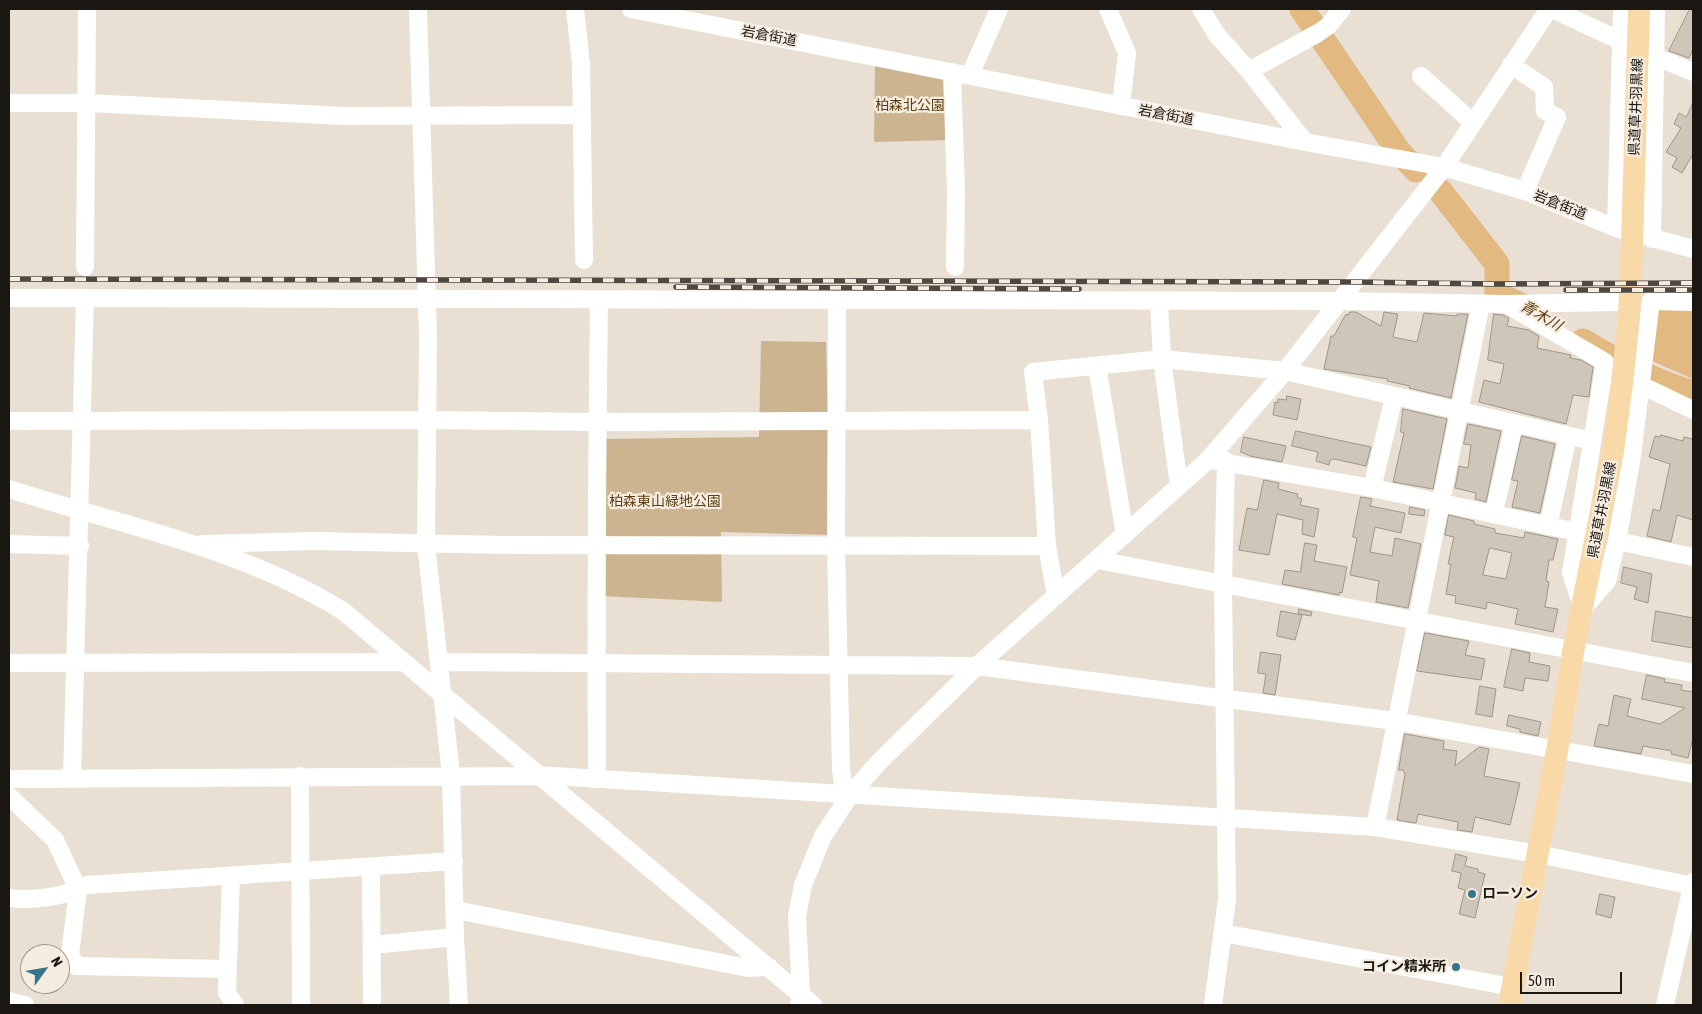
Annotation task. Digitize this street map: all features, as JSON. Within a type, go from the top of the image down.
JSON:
[{"type":"main road","name":"県道草井羽黒線","points":[[1511,996],[1557,751],[1573,652],[1613,450],[1628,327],[1639,9]]},
{"type":"street","points":[[85,268],[88,102],[87,9]]},
{"type":"street","points":[[418,9],[428,337],[425,420],[426,543],[451,775],[456,910],[455,937],[459,1005]]},
{"type":"street","points":[[575,9],[581,64],[580,115],[584,260]]},
{"type":"street","name":"岩倉街道","points":[[631,9],[1305,142],[1444,167],[1525,191],[1616,228],[1693,249]]},
{"type":"street","points":[[970,75],[999,9]]},
{"type":"street","points":[[1201,9],[1217,35],[1249,71],[1305,142]]},
{"type":"street","points":[[1249,71],[1318,33],[1328,26],[1342,9]]},
{"type":"street","points":[[804,1002],[797,916],[803,885],[823,836],[850,795],[878,763],[977,666],[1208,460],[1285,371],[1444,167],[1472,122],[1551,9],[1621,41]]},
{"type":"street","points":[[1616,228],[1622,9]]},
{"type":"street","points":[[1652,238],[1656,9]]},
{"type":"street","points":[[1113,11],[1127,52],[1121,106]]},
{"type":"street","points":[[1656,57],[1691,66]]},
{"type":"street","points":[[1511,65],[1544,87],[1545,111],[1557,117],[1525,191]]},
{"type":"street","points":[[952,72],[956,193],[955,266]]},
{"type":"street","points":[[1421,76],[1472,122]]},
{"type":"street","points":[[9,104],[88,102],[344,116],[580,115]]},
{"type":"street","points":[[9,298],[1340,301],[1481,304],[1616,302]]},
{"type":"street","points":[[72,778],[81,512],[85,298]]},
{"type":"street","points":[[597,778],[595,544],[599,422],[599,300]]},
{"type":"street","points":[[837,301],[836,545],[839,664],[842,777],[843,784],[850,795]]},
{"type":"street","points":[[1583,609],[1607,581],[1617,541],[1632,456],[1651,301],[1693,302]]},
{"type":"street","points":[[1159,302],[1162,359],[1179,486]]},
{"type":"street","points":[[1375,827],[1481,304]]},
{"type":"street","points":[[1506,304],[1605,362],[1571,573],[1583,609]]},
{"type":"street","points":[[1056,596],[1047,546],[1034,372],[1162,359],[1285,371],[1592,441]]},
{"type":"street","points":[[1097,366],[1125,534]]},
{"type":"street","points":[[1641,385],[1693,410]]},
{"type":"street","points":[[1372,488],[1394,397]]},
{"type":"street","points":[[9,421],[425,420],[599,422],[1039,420]]},
{"type":"street","points":[[1494,513],[1514,424]]},
{"type":"street","points":[[1548,526],[1568,436]]},
{"type":"street","points":[[1208,460],[1226,461],[1372,488],[1577,532]]},
{"type":"street","points":[[1214,1005],[1227,899],[1223,583],[1226,461]]},
{"type":"street","points":[[9,489],[193,545],[259,569],[314,594],[343,611],[769,967],[804,1002]]},
{"type":"street","points":[[193,545],[313,541],[1047,546]]},
{"type":"street","points":[[1617,541],[1693,557]]},
{"type":"street","points":[[9,544],[80,546]]},
{"type":"street","points":[[1097,560],[1573,652],[1693,673]]},
{"type":"street","points":[[9,664],[403,662]]},
{"type":"street","points":[[439,662],[977,666],[1395,721],[1693,774]]},
{"type":"street","points":[[9,778],[537,775],[1375,827],[1538,854],[1693,885],[1665,1005]]},
{"type":"street","points":[[300,776],[301,1005]]},
{"type":"street","points":[[9,796],[16,809],[55,840],[78,890],[70,955],[76,966],[228,968]]},
{"type":"street","points":[[9,898],[30,900],[78,890],[87,885],[454,861]]},
{"type":"street","points":[[371,866],[372,1005]]},
{"type":"street","points":[[231,876],[227,993],[235,1005]]},
{"type":"street","points":[[456,910],[748,968],[769,967]]},
{"type":"street","points":[[1223,933],[1511,996]]},
{"type":"street","points":[[372,945],[455,937]]},
{"type":"street","points":[[9,1001],[25,1005]]},
{"type":"green space","name":"柏森北公園","points":[[875,64],[947,78],[951,140],[874,142]]},
{"type":"green space","name":"柏森東山緑地公園","points":[[761,341],[826,342],[831,535],[721,532],[722,602],[602,596],[601,439],[759,437]]},
{"type":"shaded area","points":[[1655,309],[1693,309],[1693,379],[1652,361]]},
{"type":"building","points":[[1690,9],[1693,9],[1693,49],[1689,58],[1669,51]]},
{"type":"building","points":[[1693,103],[1693,154],[1682,173],[1672,167],[1677,158],[1666,152],[1681,128],[1674,124],[1679,113],[1686,117]]},
{"type":"building","points":[[1350,312],[1356,312],[1381,326],[1384,312],[1398,314],[1393,337],[1417,342],[1424,313],[1457,316],[1457,314],[1468,314],[1451,398],[1409,388],[1410,386],[1387,381],[1388,379],[1324,369],[1331,336],[1334,336],[1346,314],[1348,315]]},
{"type":"building","points":[[1494,314],[1509,318],[1507,326],[1529,330],[1539,336],[1537,348],[1571,355],[1570,358],[1581,360],[1593,367],[1589,397],[1573,395],[1566,424],[1479,402],[1484,380],[1500,384],[1504,364],[1488,360]]},
{"type":"building","points":[[1287,396],[1301,399],[1297,420],[1273,415],[1275,402],[1278,403],[1278,399],[1286,400]]},
{"type":"building","points":[[1403,409],[1447,419],[1433,489],[1393,482],[1404,433],[1401,432]]},
{"type":"building","points":[[1468,424],[1501,431],[1486,502],[1475,499],[1476,493],[1455,488],[1459,466],[1468,468],[1471,445],[1464,444]]},
{"type":"building","points":[[1296,431],[1371,447],[1366,466],[1334,459],[1330,460],[1329,465],[1316,461],[1318,452],[1292,446]]},
{"type":"building","points":[[1661,435],[1683,441],[1684,437],[1693,439],[1693,520],[1677,515],[1671,542],[1647,536],[1653,509],[1660,511],[1670,464],[1649,457],[1655,436],[1660,437]]},
{"type":"building","points":[[1522,436],[1555,444],[1540,513],[1512,507],[1518,481],[1512,480]]},
{"type":"building","points":[[1244,437],[1286,446],[1282,462],[1250,456],[1241,452]]},
{"type":"building","points":[[1264,480],[1279,483],[1278,489],[1298,494],[1297,497],[1302,499],[1300,505],[1319,509],[1314,537],[1302,534],[1303,520],[1277,514],[1269,555],[1239,550],[1247,508],[1257,510]]},
{"type":"building","points":[[1361,497],[1372,499],[1370,506],[1405,513],[1401,533],[1375,527],[1370,552],[1392,556],[1395,538],[1421,544],[1408,608],[1376,602],[1379,581],[1350,575],[1357,538],[1353,537]]},
{"type":"building","points":[[1410,507],[1425,510],[1424,516],[1409,514]]},
{"type":"building","points":[[1449,515],[1474,521],[1474,524],[1495,529],[1495,533],[1524,538],[1525,532],[1558,539],[1553,560],[1549,560],[1546,581],[1549,582],[1545,607],[1558,609],[1553,632],[1515,624],[1518,609],[1487,602],[1486,609],[1455,603],[1456,596],[1446,594],[1451,564],[1448,564],[1454,537],[1445,535]],"holes":[[[1490,548],[1512,553],[1506,579],[1483,575]]]},
{"type":"building","points":[[1305,543],[1317,545],[1314,561],[1347,567],[1342,593],[1339,592],[1339,595],[1282,584],[1285,570],[1300,572]]},
{"type":"building","points":[[1624,567],[1652,574],[1648,603],[1634,599],[1637,587],[1621,583]]},
{"type":"building","points":[[1299,609],[1312,612],[1311,616],[1299,614]]},
{"type":"building","points":[[1281,611],[1302,615],[1295,640],[1277,636]]},
{"type":"building","points":[[1656,611],[1693,618],[1693,648],[1652,641]]},
{"type":"building","points":[[1425,633],[1469,641],[1465,655],[1485,659],[1481,680],[1417,671]]},
{"type":"building","points":[[1512,649],[1530,653],[1529,662],[1550,666],[1548,681],[1525,678],[1523,691],[1504,687]]},
{"type":"building","points":[[1261,652],[1281,655],[1275,695],[1263,693],[1266,674],[1258,673]]},
{"type":"building","points":[[1647,675],[1665,679],[1664,682],[1682,685],[1681,690],[1693,692],[1693,738],[1688,758],[1671,754],[1672,751],[1643,746],[1641,754],[1594,746],[1599,724],[1608,726],[1614,695],[1631,699],[1627,716],[1660,724],[1685,708],[1642,699]]},
{"type":"building","points":[[1480,686],[1496,689],[1492,717],[1476,714]]},
{"type":"building","points":[[1509,715],[1541,722],[1538,736],[1520,732],[1520,729],[1507,726]]},
{"type":"building","points":[[1405,734],[1444,741],[1443,749],[1457,751],[1455,766],[1479,747],[1489,749],[1484,776],[1520,783],[1510,825],[1475,817],[1472,832],[1457,830],[1458,822],[1418,814],[1416,823],[1397,820],[1405,774],[1403,770],[1399,770]]},
{"type":"building","name":"ローソン","points":[[1456,854],[1467,857],[1465,866],[1478,869],[1478,872],[1485,874],[1475,918],[1459,914],[1465,890],[1458,888],[1461,873],[1452,871]]},
{"type":"building","points":[[1600,894],[1615,897],[1611,918],[1596,914]]},
{"type":"waterway","name":"青木川","points":[[1302,9],[1399,152],[1416,170]]},
{"type":"waterway","name":"青木川","points":[[1441,192],[1497,264],[1497,294],[1532,310]]},
{"type":"waterway","name":"青木川","points":[[1583,341],[1636,371],[1693,393]]},
{"type":"railway","points":[[9,279],[1693,283]]},
{"type":"railway","points":[[676,287],[1079,289]]},
{"type":"railway","points":[[1566,290],[1693,290]]},
{"type":"place","name":"ローソン","points":[[1472,894]]},
{"type":"place","name":"コイン精米所","points":[[1456,967]]}]
